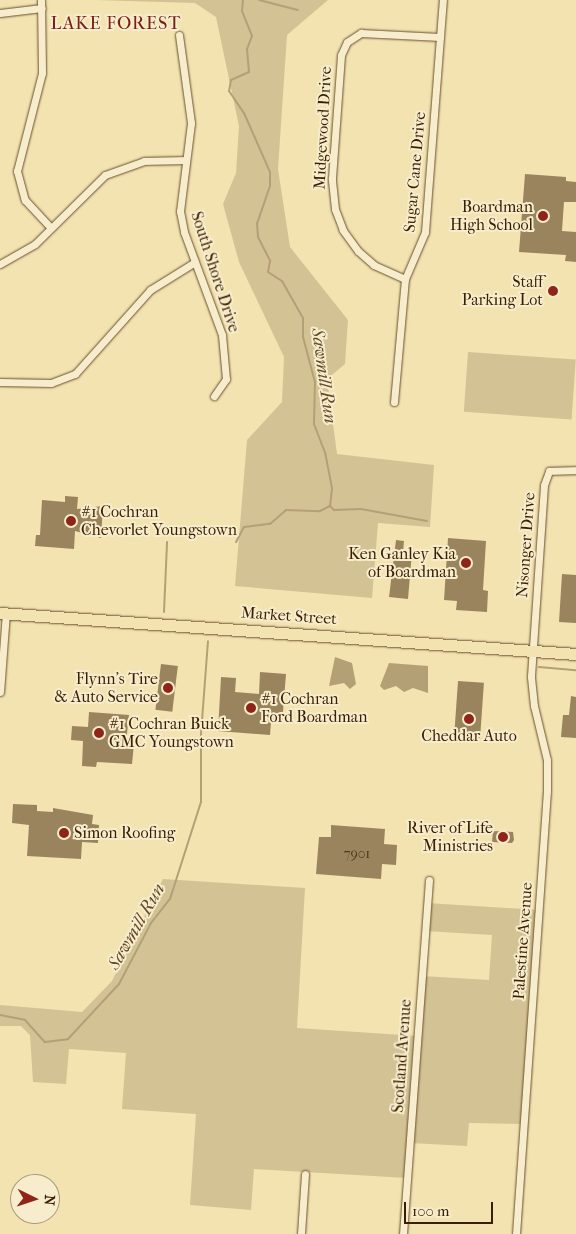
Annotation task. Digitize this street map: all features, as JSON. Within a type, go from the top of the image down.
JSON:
[{"type":"main road","name":"Market Street","points":[[3,613],[576,654]]},
{"type":"street","points":[[41,0],[42,76],[17,171],[25,200],[50,227]]},
{"type":"street","name":"Sugar Cane Drive","points":[[394,402],[405,279],[425,232],[443,0]]},
{"type":"street","points":[[0,13],[42,8]]},
{"type":"street","name":"Midgewood Drive","points":[[405,279],[374,264],[358,251],[343,230],[335,209],[332,178],[341,55],[347,42],[361,33],[440,37]]},
{"type":"street","name":"South Shore Drive","points":[[179,35],[191,109],[180,211],[224,348],[225,381],[214,396]]},
{"type":"street","points":[[0,264],[28,249],[89,186],[112,171],[144,161],[185,160]]},
{"type":"street","points":[[0,382],[42,384],[75,374],[150,290],[195,262]]},
{"type":"street","name":"Nisonger Drive","points":[[533,650],[545,477],[552,469],[576,470]]},
{"type":"street","points":[[0,692],[3,613]]},
{"type":"street","name":"Palestine Avenue","points":[[516,1234],[547,791],[545,752],[532,697],[533,650]]},
{"type":"street","name":"Scotland Avenue","points":[[404,1234],[428,880]]},
{"type":"street","points":[[301,1234],[305,1174]]},
{"type":"shaded area","points":[[95,0],[328,0],[287,35],[278,169],[290,247],[348,320],[345,364],[327,379],[337,454],[434,465],[430,527],[378,523],[372,598],[235,586],[247,440],[282,402],[284,357],[239,262],[223,204],[236,173],[239,126],[216,17],[195,3]]},
{"type":"shaded area","points":[[468,352],[576,360],[572,419],[464,412]]},
{"type":"shaded area","points":[[335,657],[352,663],[356,684],[350,689],[344,683],[329,686]]},
{"type":"shaded area","points":[[389,663],[428,666],[428,693],[413,688],[404,692],[396,686],[384,690],[380,686]]},
{"type":"shaded area","points":[[163,879],[305,888],[297,1028],[417,1036],[422,976],[489,980],[492,935],[425,931],[427,903],[539,910],[524,1124],[469,1123],[467,1146],[410,1143],[407,1178],[254,1169],[251,1210],[190,1205],[196,1114],[122,1109],[126,1053],[69,1049],[66,1084],[33,1082],[30,1035],[21,1026],[0,1026],[0,1005],[82,1012],[112,981]]},
{"type":"building","name":"Boardman High School","points":[[525,174],[566,177],[566,181],[576,182],[576,202],[564,202],[562,231],[576,232],[576,262],[565,261],[566,255],[519,252]]},
{"type":"building","name":"#1 Cochran Chevorlet Youngstown","points":[[65,496],[78,497],[77,509],[103,506],[101,538],[75,531],[74,549],[35,546],[36,535],[40,535],[42,500],[65,502]]},
{"type":"building","name":"Ken Ganley Kia of Boardman","points":[[448,538],[486,541],[483,590],[488,591],[487,612],[456,610],[457,601],[444,600]]},
{"type":"building","points":[[396,540],[404,541],[403,552],[412,552],[408,599],[389,597]]},
{"type":"building","points":[[562,574],[576,575],[576,623],[559,622]]},
{"type":"building","name":"Flynn's Tire & Auto Service","points":[[161,664],[178,666],[172,712],[155,710]]},
{"type":"building","name":"#1 Cochran Ford Boardman","points":[[260,672],[286,674],[282,724],[271,722],[270,735],[218,731],[221,677],[236,678],[235,692],[259,694]]},
{"type":"building","name":"Cheddar Auto","points":[[458,681],[484,683],[480,738],[454,736]]},
{"type":"building","points":[[571,696],[576,697],[576,738],[561,737],[563,715],[569,715]]},
{"type":"building","name":"#1 Cochran Buick GMC Youngstown","points":[[89,712],[129,715],[126,743],[134,744],[132,764],[97,762],[96,767],[82,766],[83,741],[71,740],[72,726],[88,727]]},
{"type":"building","name":"Simon Roofing","points":[[13,804],[37,805],[37,811],[53,812],[53,808],[93,815],[92,824],[99,825],[98,843],[82,842],[81,859],[27,856],[29,825],[12,823]]},
{"type":"building","points":[[331,825],[385,829],[384,844],[397,845],[396,865],[382,864],[381,879],[316,874],[319,837],[331,837]]},
{"type":"building","name":"River of Life Ministries","points":[[493,831],[513,832],[514,840],[512,843],[492,842]]},
{"type":"waterway","name":"Sawmill Run","points":[[243,0],[242,11],[252,36],[247,49],[249,72],[231,80],[229,91],[244,113],[270,172],[270,186],[257,223],[258,237],[270,261],[268,272],[282,281],[303,318],[303,337],[315,382],[314,424],[325,452],[332,488],[330,506]]},
{"type":"waterway","points":[[259,0],[298,10]]},
{"type":"waterway","points":[[330,506],[334,510],[361,509],[427,521]]},
{"type":"waterway","name":"Sawmill Run","points":[[236,542],[244,527],[270,524],[286,510],[320,511],[330,506]]},
{"type":"waterway","name":"Sawmill Run","points":[[164,612],[167,542]]},
{"type":"waterway","name":"Sawmill Run","points":[[0,1015],[25,1020],[45,1042],[68,1039],[119,984],[151,923],[170,899],[201,802],[201,734],[208,641]]},
{"type":"waterway","points":[[539,667],[576,670]]},
{"type":"place","name":"Boardman High School","points":[[543,216]]},
{"type":"place","name":"Staff Parking Lot","points":[[553,291]]},
{"type":"place","name":"#1 Cochran Chevorlet Youngstown","points":[[71,521]]},
{"type":"place","name":"Ken Ganley Kia of Boardman","points":[[466,563]]},
{"type":"place","name":"Flynn's Tire & Auto Service","points":[[168,688]]},
{"type":"place","name":"#1 Cochran Ford Boardman","points":[[251,708]]},
{"type":"place","name":"Cheddar Auto","points":[[469,719]]},
{"type":"place","name":"#1 Cochran Buick GMC Youngstown","points":[[99,733]]},
{"type":"place","name":"Simon Roofing","points":[[64,833]]},
{"type":"place","name":"River of Life Ministries","points":[[503,837]]},
{"type":"district","name":"LAKE FOREST","points":[[116,24]]}]
